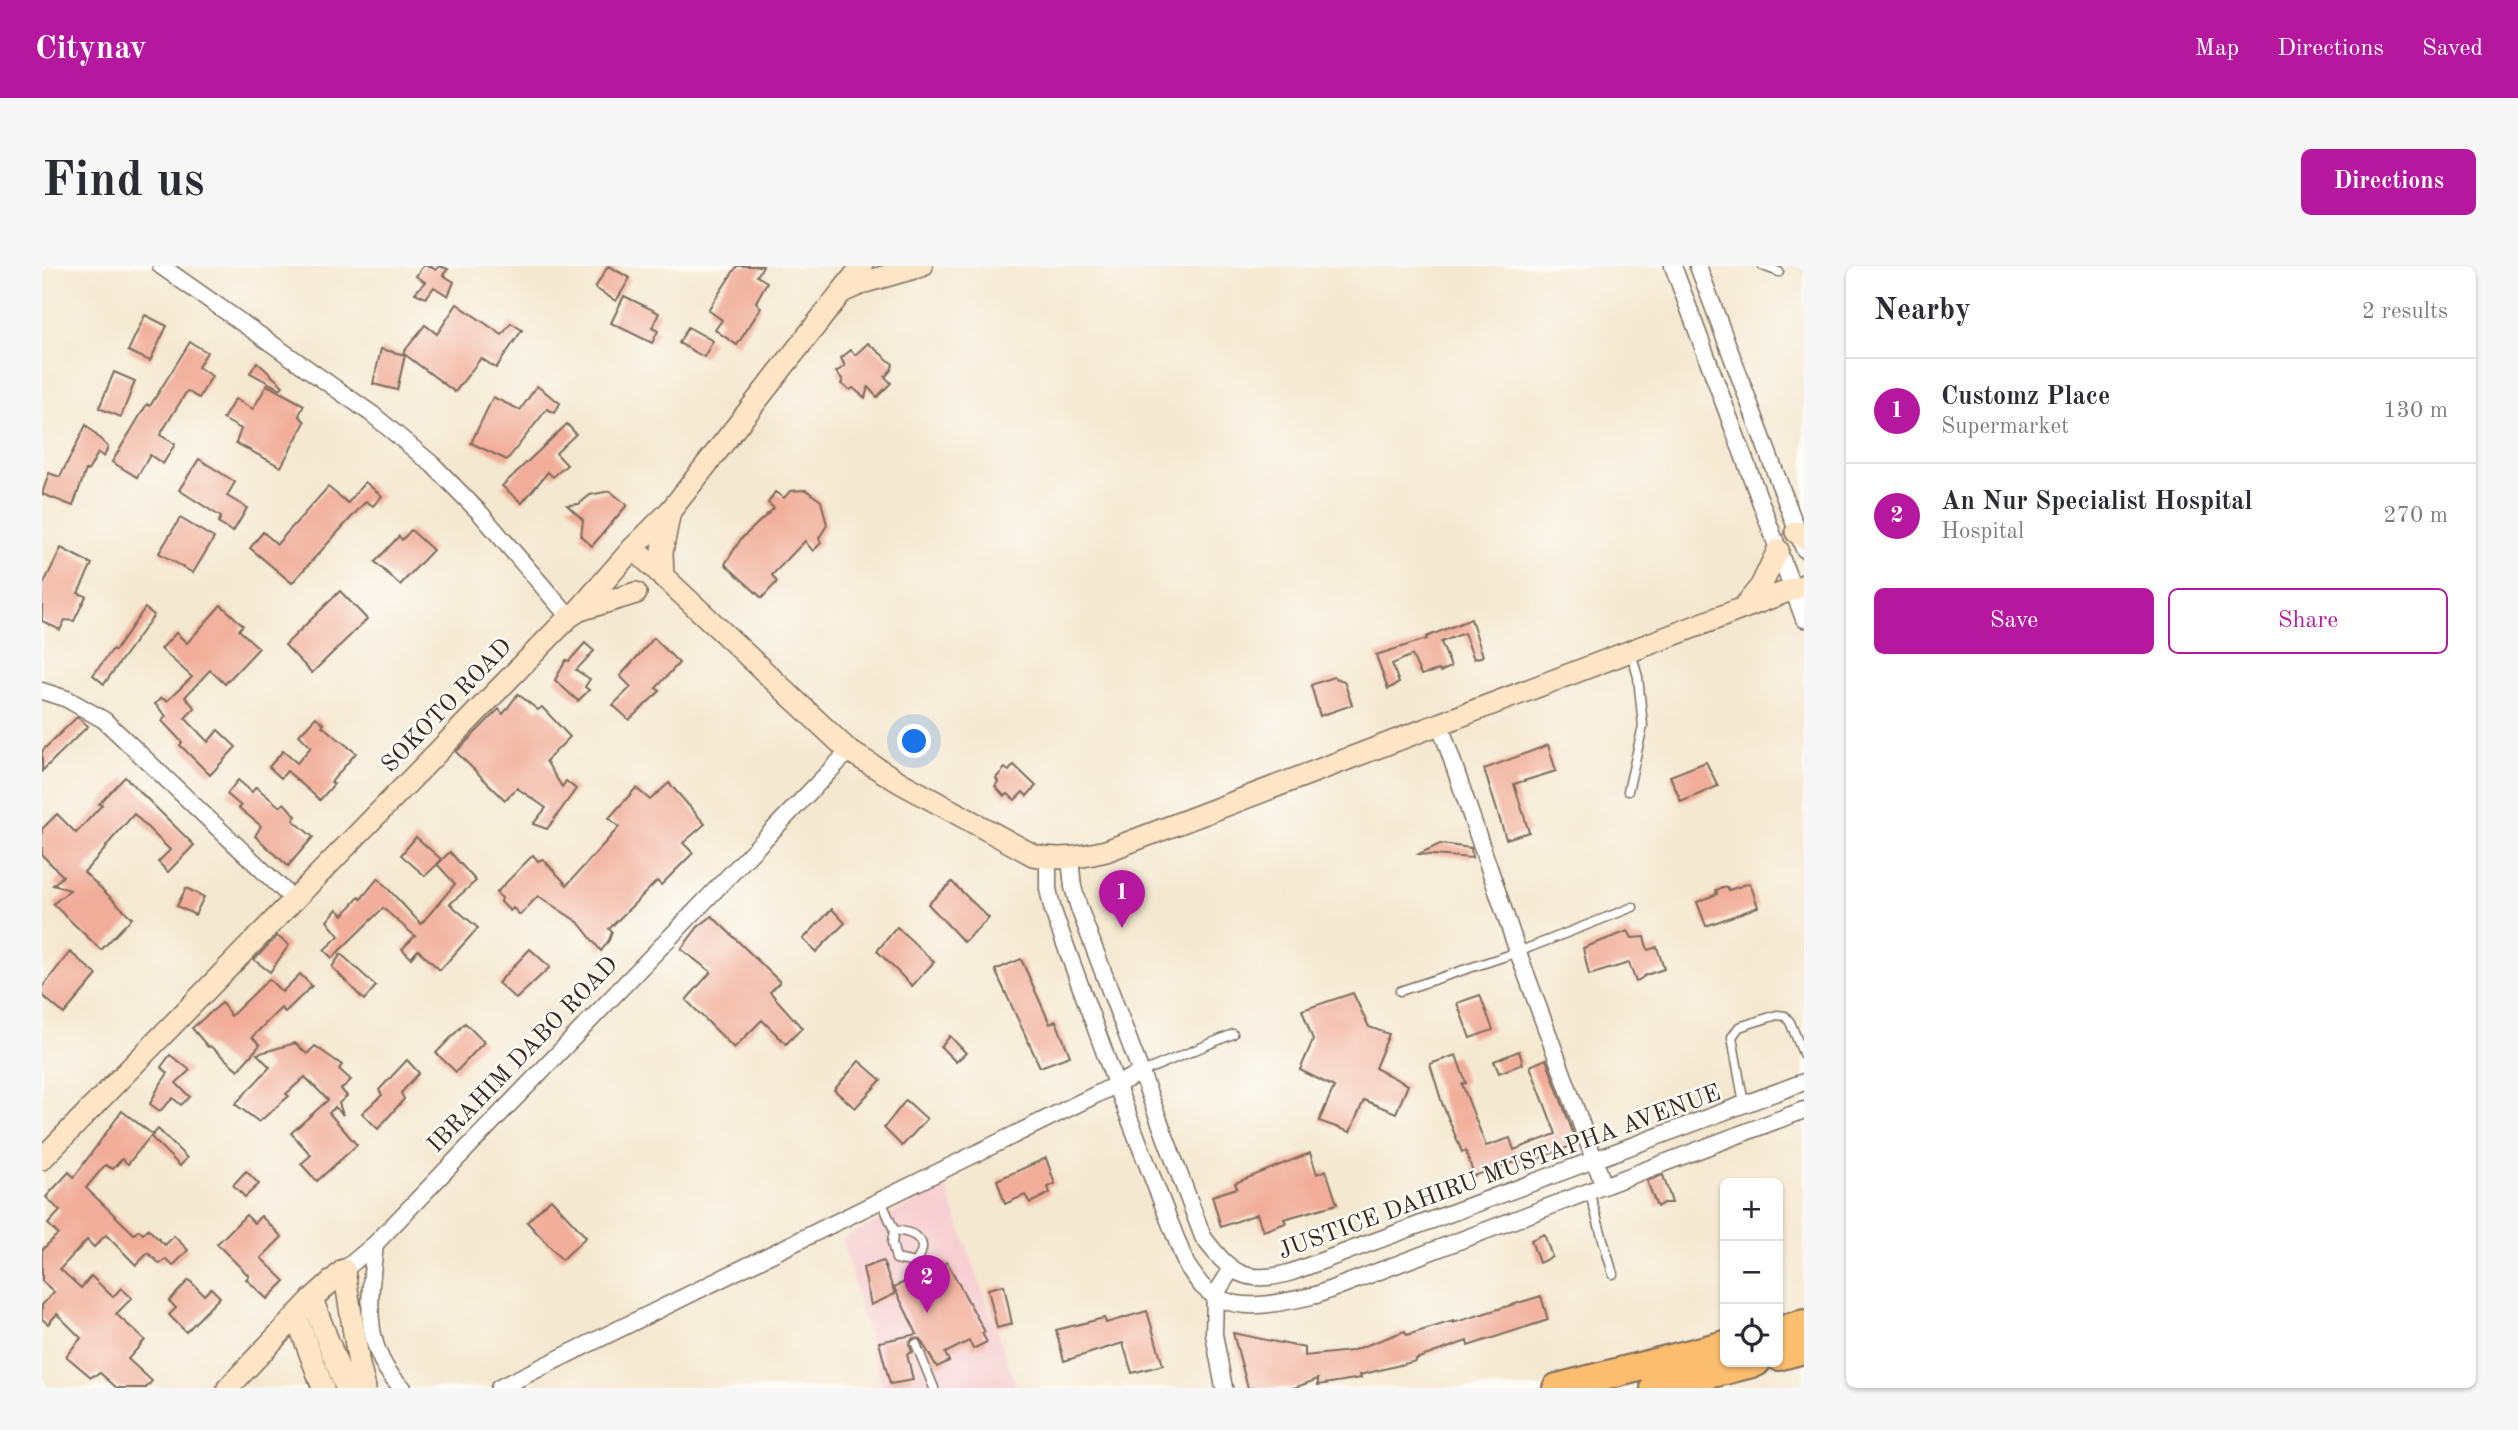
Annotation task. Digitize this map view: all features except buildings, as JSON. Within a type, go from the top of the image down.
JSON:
[{"type":"highway","points":[[1783,1330],[1804,1324]]},
{"type":"highway","points":[[1557,1388],[1720,1346]]},
{"type":"highway","points":[[1783,1355],[1804,1349]]},
{"type":"highway","points":[[1655,1388],[1737,1367]]},
{"type":"street","points":[[161,266],[372,414],[433,465],[574,614],[636,593]]},
{"type":"street","name":"SOKOTO ROAD","points":[[42,1159],[574,614],[671,510],[862,266]]},
{"type":"street","points":[[879,266],[930,266]]},
{"type":"street","points":[[842,292],[922,266]]},
{"type":"street","points":[[1673,266],[1777,550],[1798,588],[1804,619]]},
{"type":"street","points":[[1698,266],[1801,540]]},
{"type":"street","points":[[663,578],[662,552],[671,510]]},
{"type":"street","points":[[633,548],[849,751],[901,783],[1033,855],[1048,859],[1070,859],[1107,852],[1798,588]]},
{"type":"street","points":[[1738,612],[1761,586],[1777,550]]},
{"type":"street","points":[[42,691],[67,699],[104,720],[294,900]]},
{"type":"street","points":[[1440,725],[1518,952],[1596,1160],[1596,1188]]},
{"type":"street","name":"IBRAHIM DABO ROAD","points":[[228,1388],[312,1299],[375,1244],[849,751]]},
{"type":"street","points":[[1048,859],[1048,890],[1053,911],[1186,1264],[1204,1287],[1244,1306],[1274,1304],[1316,1295],[1804,1110]]},
{"type":"street","points":[[1070,859],[1073,887],[1079,908],[1203,1237],[1231,1269],[1215,1294],[1214,1334],[1224,1388]]},
{"type":"street","points":[[499,1388],[1140,1073]]},
{"type":"street","name":"JUSTICE DAHIRU MUSTAPHA AVENUE","points":[[1231,1269],[1252,1277],[1271,1279],[1804,1082]]},
{"type":"street","points":[[375,1244],[370,1299],[374,1345],[391,1377],[403,1388]]},
{"type":"street","points":[[344,1270],[349,1376]]},
{"type":"street","points":[[312,1299],[349,1376],[365,1388]]},
{"type":"street","points":[[296,1316],[323,1388]]},
{"type":"lane","points":[[1763,266],[1779,272]]},
{"type":"lane","points":[[1628,791],[1643,726],[1631,652]]},
{"type":"lane","points":[[1401,991],[1518,952],[1633,907]]},
{"type":"lane","points":[[1744,1105],[1732,1037],[1739,1027],[1777,1015],[1785,1016],[1804,1056]]},
{"type":"lane","points":[[1140,1073],[1233,1034]]},
{"type":"lane","points":[[1596,1188],[1613,1274]]},
{"type":"lane","points":[[881,1199],[894,1230],[891,1242],[896,1259],[915,1263],[922,1246],[918,1237],[894,1230]]},
{"type":"lane","points":[[916,1345],[934,1388]]},
{"type":"shaded area","points":[[946,1187],[1017,1388],[882,1388],[842,1239]]},
{"type":"place","name":"Customz Place","points":[[1122,928]]},
{"type":"place","name":"An Nur Specialist Hospital","points":[[927,1313]]}]
